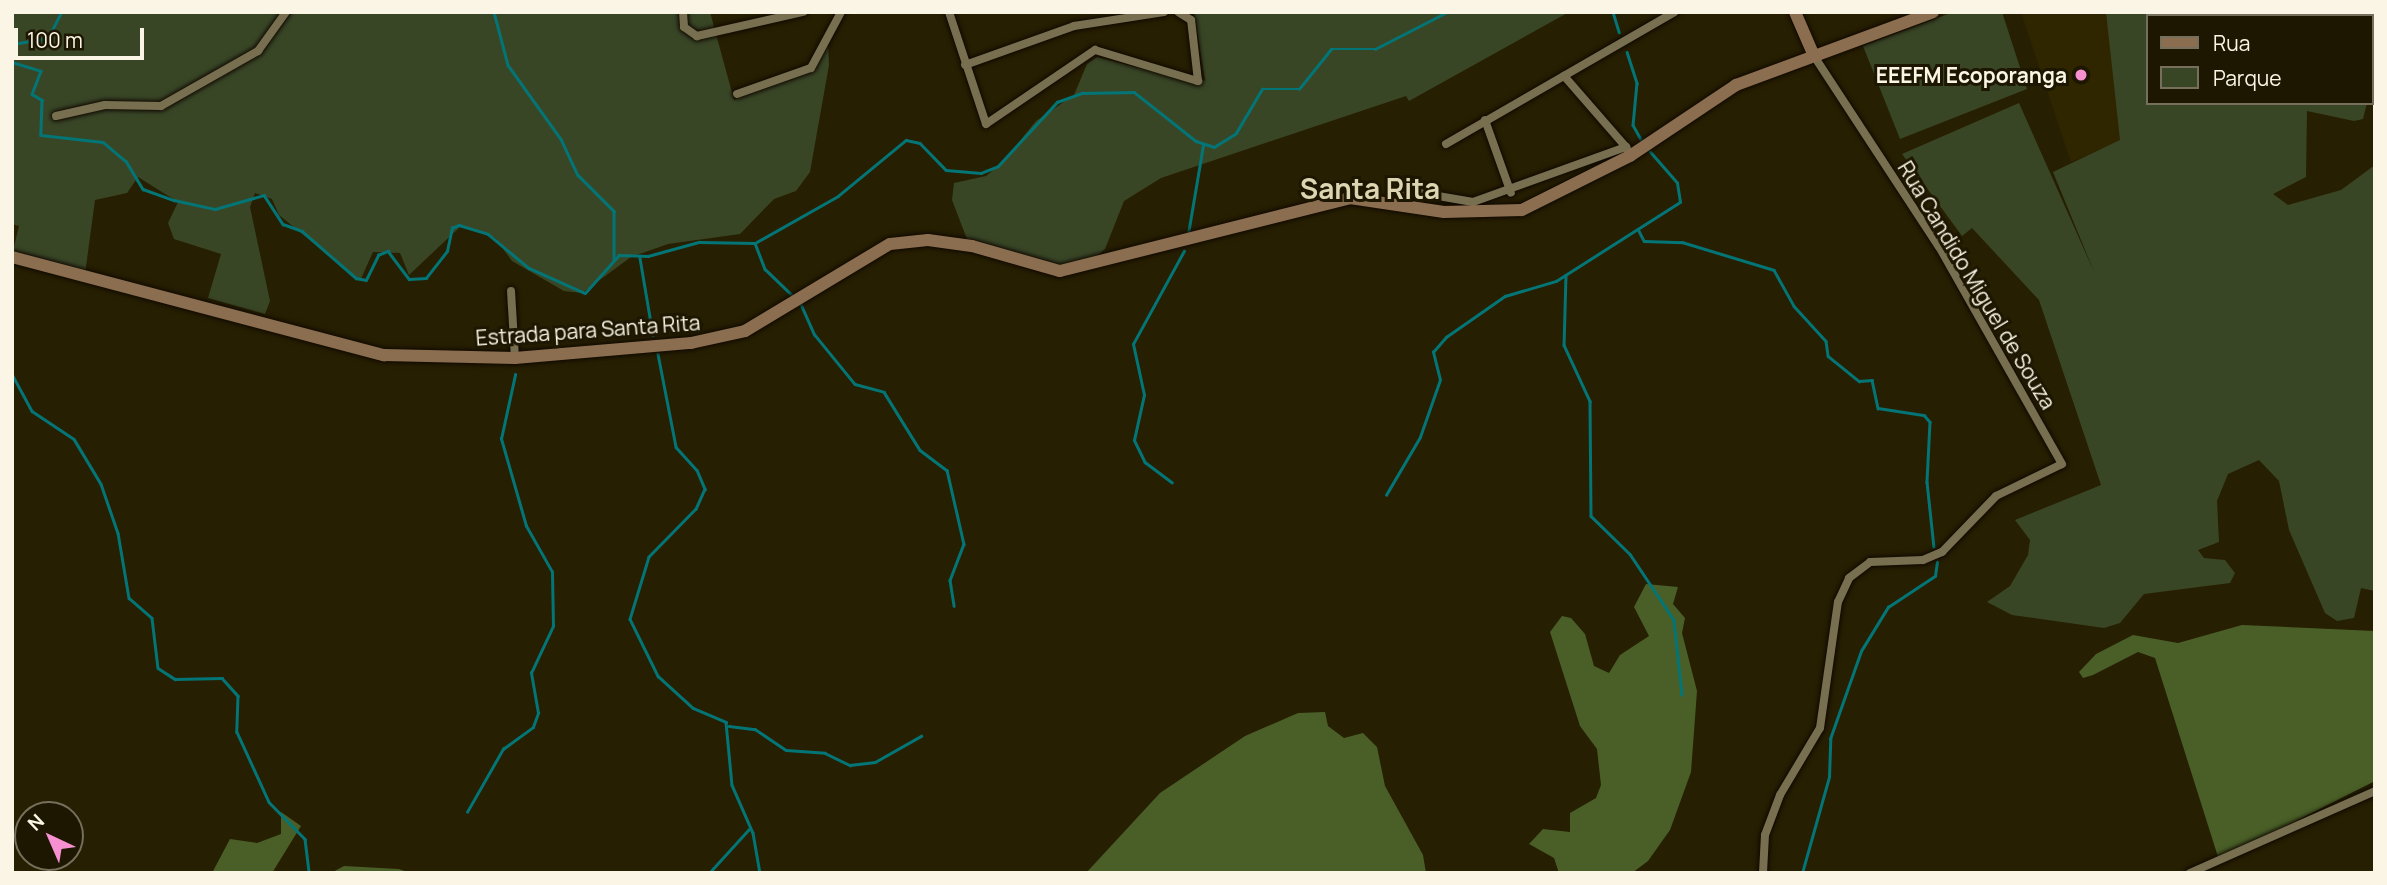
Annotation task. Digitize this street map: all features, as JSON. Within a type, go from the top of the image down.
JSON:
[{"type":"main road","points":[[1795,12],[1814,56]]},
{"type":"main road","name":"Estrada para Santa Rita","points":[[12,257],[384,355],[515,358],[691,343],[745,331],[890,244],[928,240],[971,246],[1060,271],[1195,241],[1304,207],[1350,198],[1399,201],[1444,212],[1522,210],[1628,152],[1736,85],[1933,12]]},
{"type":"street","points":[[56,116],[105,105],[161,106],[258,51],[286,12]]},
{"type":"street","points":[[683,12],[684,27],[697,36],[803,12]]},
{"type":"street","points":[[737,94],[811,68],[841,12]]},
{"type":"street","points":[[949,12],[986,124],[1095,50],[1198,81],[1191,20],[1178,12]]},
{"type":"street","points":[[965,65],[1074,26],[1164,12]]},
{"type":"street","points":[[1446,144],[1675,12]]},
{"type":"street","name":"Rua Candido Miguel de Souza","points":[[1763,873],[1765,835],[1780,795],[1820,728],[1838,602],[1849,578],[1870,562],[1923,560],[1942,552],[1996,496],[2062,464],[1939,247],[1814,56]]},
{"type":"street","points":[[1399,201],[1409,191],[1473,202],[1511,193],[1628,152],[1564,76]]},
{"type":"street","points":[[1485,120],[1511,193]]},
{"type":"street","points":[[511,291],[515,358]]},
{"type":"street","points":[[2190,873],[2375,791]]},
{"type":"shaded area","name":"EEEFM Ecoporanga","points":[[2021,12],[2111,12],[2128,138],[2071,162]]},
{"type":"green space","points":[[12,12],[710,12],[734,100],[804,67],[828,43],[829,65],[810,172],[796,191],[774,199],[740,234],[668,244],[631,257],[582,293],[564,291],[512,261],[495,238],[461,226],[409,275],[400,253],[373,252],[360,281],[279,215],[272,199],[255,193],[250,207],[270,301],[265,314],[208,298],[221,254],[174,239],[168,223],[178,202],[138,177],[127,193],[95,200],[85,274],[12,255],[19,226],[12,224]]},
{"type":"green space","points":[[1194,12],[1569,12],[1409,101],[1406,96],[1161,178],[1124,201],[1105,249],[1093,259],[1060,267],[970,247],[952,200],[954,183],[986,176],[1003,162],[1036,121],[1074,95],[1087,64],[1097,57],[1198,83],[1205,80]]},
{"type":"green space","points":[[1953,12],[2002,12],[2027,89],[1900,139],[1863,46]]},
{"type":"green space","points":[[2106,12],[2315,12],[2146,14],[2146,105],[2366,105],[2363,119],[2354,121],[2307,111],[2306,177],[2273,194],[2288,205],[2341,190],[2375,165],[2375,591],[2361,588],[2354,618],[2337,621],[2325,613],[2289,530],[2279,481],[2259,460],[2228,474],[2217,501],[2219,542],[2198,550],[2204,558],[2225,560],[2235,573],[2230,583],[2144,594],[2120,623],[2104,628],[2012,615],[1987,602],[2010,586],[2028,555],[2030,540],[2015,520],[2101,485],[2039,300],[1972,228],[1962,236],[1902,154],[2019,103],[2095,274],[2053,172],[2120,140]]},
{"type":"green space","points":[[1646,584],[1678,587],[1673,604],[1685,618],[1682,633],[1697,691],[1691,772],[1670,830],[1648,861],[1632,873],[1559,873],[1554,858],[1529,844],[1543,829],[1570,832],[1570,813],[1596,798],[1601,785],[1597,749],[1580,726],[1550,632],[1562,616],[1571,618],[1585,634],[1594,666],[1609,673],[1620,655],[1649,636],[1634,607]]},
{"type":"green space","points":[[2242,625],[2375,631],[2375,781],[2219,860],[2155,658],[2138,652],[2093,675],[2083,678],[2079,672],[2096,654],[2133,635],[2178,643]]},
{"type":"green space","points":[[1325,712],[1328,726],[1344,738],[1363,733],[1377,747],[1385,786],[1423,855],[1426,873],[1086,873],[1160,793],[1245,736],[1298,713]]},
{"type":"green space","points":[[281,812],[301,826],[272,873],[212,873],[230,839],[257,843],[281,834]]},
{"type":"green space","points":[[344,866],[399,869],[410,873],[331,873]]},
{"type":"waterway","points":[[12,44],[48,38],[61,12]]},
{"type":"waterway","points":[[494,12],[508,65],[561,139],[578,175],[614,211],[614,259]]},
{"type":"waterway","points":[[12,62],[41,71],[32,94],[42,100],[41,135],[103,142],[126,161],[143,189],[174,200],[215,209],[264,195],[283,224],[302,231],[356,278],[366,280],[378,255],[388,251],[409,279],[426,278],[447,251],[452,228],[459,225],[488,234],[529,268],[585,293],[619,255],[648,256],[699,242],[755,243],[838,196],[906,140],[920,143],[946,170],[981,173],[998,166],[1057,102],[1082,93],[1134,92],[1196,141],[1214,147],[1236,133],[1262,89],[1299,89],[1331,49],[1375,49],[1447,12]]},
{"type":"waterway","points":[[1613,12],[1619,32]]},
{"type":"waterway","points":[[1627,52],[1637,83],[1633,125],[1642,141]]},
{"type":"waterway","points":[[1188,234],[1203,145]]},
{"type":"waterway","points":[[1386,495],[1420,437],[1440,380],[1433,352],[1446,337],[1505,296],[1556,281],[1680,202],[1677,183],[1650,152]]},
{"type":"waterway","points":[[1638,229],[1644,241],[1682,242],[1774,270],[1794,306],[1826,341],[1828,356],[1859,381],[1872,380],[1878,408],[1924,415],[1930,422],[1927,482],[1934,547]]},
{"type":"waterway","points":[[755,243],[765,269],[795,298]]},
{"type":"waterway","points":[[1172,483],[1145,463],[1134,440],[1144,395],[1133,344],[1184,251]]},
{"type":"waterway","points":[[640,258],[653,335]]},
{"type":"waterway","points":[[1566,275],[1564,345],[1590,401],[1591,516],[1630,554],[1674,620],[1682,695]]},
{"type":"waterway","points":[[800,302],[815,335],[855,384],[884,392],[920,450],[947,470],[964,544],[950,580],[954,606]]},
{"type":"waterway","points":[[658,354],[676,447],[697,470],[705,489],[696,509],[649,557],[630,619],[658,676],[693,708],[726,722],[732,785],[753,833],[760,873]]},
{"type":"waterway","points":[[12,374],[32,411],[74,439],[101,484],[118,533],[129,598],[152,618],[158,668],[175,679],[222,678],[238,696],[237,732],[269,802],[305,839],[309,873]]},
{"type":"waterway","points":[[467,812],[503,749],[533,727],[538,713],[531,673],[553,626],[552,572],[526,526],[501,439],[515,375]]},
{"type":"waterway","points":[[1802,873],[1829,777],[1830,739],[1861,651],[1888,607],[1935,576],[1937,562]]},
{"type":"waterway","points":[[729,726],[755,729],[786,750],[825,753],[850,765],[875,762],[921,736]]},
{"type":"waterway","points":[[709,873],[749,829]]},
{"type":"place","name":"EEEFM Ecoporanga","points":[[2081,75]]},
{"type":"district","name":"Santa Rita","points":[[1370,188]]}]
